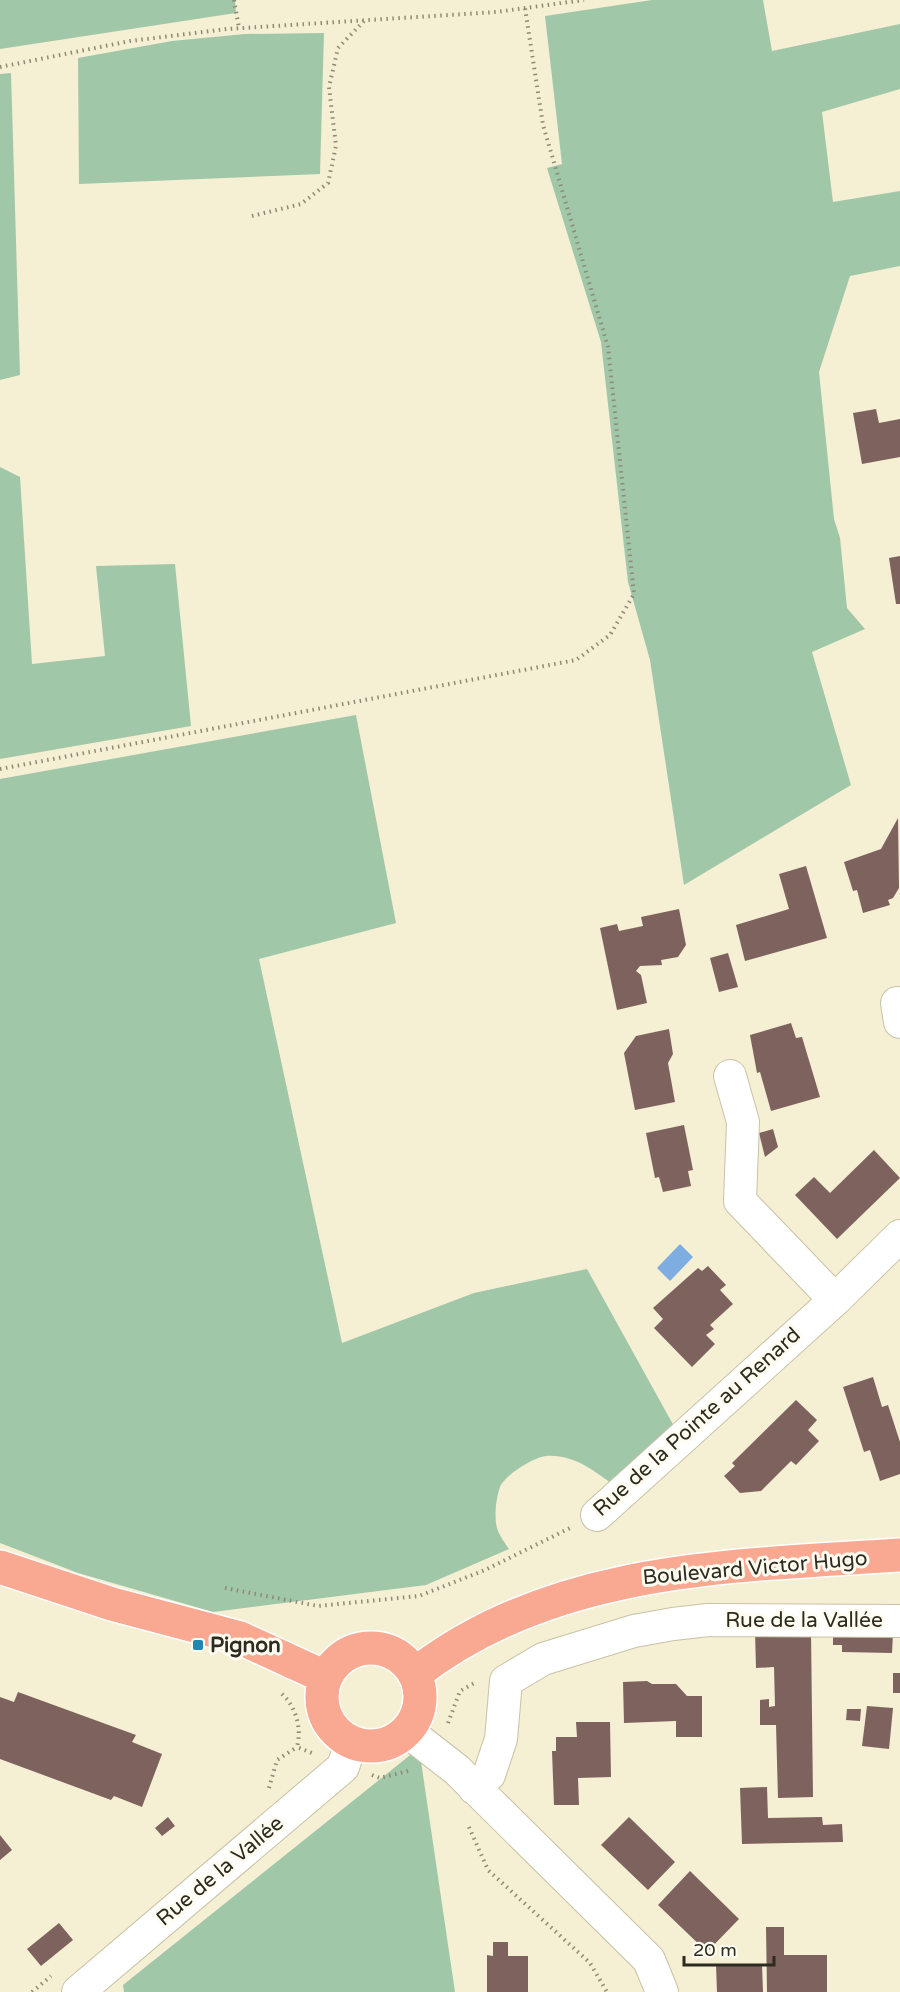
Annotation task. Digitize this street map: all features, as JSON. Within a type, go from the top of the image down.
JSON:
[{"type":"main road","name":"Boulevard Victor Hugo","points":[[415,1674],[443,1653],[492,1628],[560,1598],[628,1580],[694,1570],[900,1555]]},
{"type":"main road","points":[[0,1567],[112,1604],[240,1638],[325,1677]]},
{"type":"main road","points":[[361,1648],[377,1648],[392,1652],[405,1661],[415,1674],[420,1689],[420,1704],[416,1718],[407,1731],[395,1740],[381,1746],[351,1743],[338,1735],[328,1722],[322,1708],[321,1692],[325,1677],[333,1664],[346,1653],[361,1648]]},
{"type":"street","points":[[730,1076],[743,1122],[740,1201],[835,1300]]},
{"type":"street","name":"Rue de la Pointe au Renard","points":[[597,1515],[835,1300],[900,1236]]},
{"type":"street","name":"Rue de la Vallée","points":[[474,1788],[489,1775],[501,1738],[506,1681],[543,1659],[634,1631],[708,1620],[900,1621]]},
{"type":"street","points":[[407,1731],[457,1770],[649,1960],[662,1992]]},
{"type":"street","name":"Rue de la Vallée","points":[[78,1992],[343,1767],[351,1743]]},
{"type":"path","points":[[234,0],[239,28]]},
{"type":"path","points":[[0,67],[130,41],[239,28],[525,8],[584,0]]},
{"type":"path","points":[[0,769],[576,660],[610,636],[634,594],[608,346],[543,125],[525,8]]},
{"type":"path","points":[[252,216],[301,204],[328,183],[336,146],[329,87],[338,48],[365,20]]},
{"type":"path","name":"Rue de la Pointe au Renard","points":[[225,1588],[318,1606],[419,1596],[485,1570],[597,1515]]},
{"type":"path","points":[[468,1826],[488,1870],[590,1963],[607,1992]]},
{"type":"green space","points":[[0,0],[235,0],[236,13],[0,49]]},
{"type":"green space","points":[[652,0],[763,0],[772,51],[900,24],[900,89],[822,112],[833,202],[900,191],[900,266],[850,276],[819,372],[834,519],[840,538],[847,608],[865,629],[812,652],[851,785],[684,885],[650,660],[628,582],[601,342],[547,168],[562,164],[545,16]]},
{"type":"green space","points":[[324,33],[320,174],[79,184],[78,58],[172,41],[245,34]]},
{"type":"green space","points":[[11,73],[20,375],[0,380],[0,74]]},
{"type":"green space","points":[[0,467],[20,477],[32,664],[105,656],[96,566],[175,564],[191,726],[0,759]]},
{"type":"green space","points":[[356,715],[396,923],[259,959],[342,1343],[474,1293],[587,1269],[675,1428],[613,1485],[574,1460],[556,1456],[541,1457],[520,1467],[503,1482],[497,1502],[497,1528],[509,1549],[426,1585],[213,1612],[78,1573],[0,1543],[0,779]]},
{"type":"green space","points":[[419,1748],[455,1992],[124,1992],[123,1985]]},
{"type":"water","points":[[680,1244],[693,1257],[670,1281],[657,1268]]},
{"type":"building","points":[[876,409],[879,423],[900,419],[900,457],[862,464],[853,413]]},
{"type":"building","points":[[900,556],[900,604],[896,604],[889,558]]},
{"type":"building","points":[[898,818],[899,888],[893,898],[888,900],[890,905],[863,913],[857,890],[853,891],[844,862],[881,849]]},
{"type":"building","points":[[806,866],[827,938],[745,961],[736,925],[789,909],[779,874]]},
{"type":"building","points":[[679,909],[686,945],[678,957],[661,960],[662,965],[640,966],[636,971],[641,975],[647,1003],[617,1010],[600,928],[617,924],[619,931],[643,926],[641,917]]},
{"type":"building","points":[[728,953],[738,987],[719,992],[710,958]]},
{"type":"building","points":[[791,1023],[796,1038],[802,1037],[820,1097],[771,1111],[760,1072],[757,1073],[750,1035]]},
{"type":"building","points":[[669,1029],[673,1054],[668,1063],[675,1102],[635,1110],[624,1053],[636,1036]]},
{"type":"building","points":[[684,1125],[693,1170],[688,1171],[691,1186],[663,1192],[659,1177],[655,1178],[646,1133]]},
{"type":"building","points":[[773,1129],[778,1147],[765,1157],[759,1133]]},
{"type":"building","points":[[874,1150],[900,1178],[837,1239],[795,1195],[814,1177],[830,1193]]},
{"type":"building","points":[[708,1266],[726,1285],[720,1290],[733,1304],[710,1325],[714,1329],[706,1335],[715,1344],[692,1367],[654,1328],[663,1319],[653,1308],[698,1268],[702,1271]]},
{"type":"building","points":[[873,1377],[882,1407],[888,1405],[900,1442],[900,1474],[880,1481],[870,1450],[864,1452],[843,1387]]},
{"type":"building","points":[[796,1400],[817,1420],[808,1430],[819,1441],[796,1465],[791,1461],[761,1491],[740,1493],[724,1476],[735,1466],[732,1463]]},
{"type":"building","points":[[755,1632],[811,1632],[813,1797],[778,1798],[776,1725],[760,1725],[760,1700],[769,1699],[769,1707],[775,1706],[774,1667],[756,1668]]},
{"type":"building","points":[[833,1633],[893,1633],[892,1653],[842,1652],[842,1645],[833,1645]]},
{"type":"building","points":[[893,1673],[900,1673],[900,1693],[893,1693]]},
{"type":"building","points":[[647,1681],[652,1684],[676,1684],[687,1696],[702,1696],[702,1737],[676,1737],[676,1721],[624,1723],[623,1682]]},
{"type":"building","points":[[18,1692],[136,1735],[132,1742],[162,1754],[142,1807],[114,1796],[111,1800],[0,1759],[0,1697],[14,1702]]},
{"type":"building","points":[[867,1706],[893,1708],[889,1749],[862,1746]]},
{"type":"building","points":[[847,1709],[861,1709],[860,1721],[846,1720]]},
{"type":"building","points":[[576,1722],[610,1722],[611,1777],[578,1778],[579,1805],[554,1805],[552,1751],[556,1751],[556,1737],[577,1737]]},
{"type":"building","points":[[767,1787],[768,1818],[822,1817],[823,1825],[842,1824],[843,1842],[742,1844],[740,1788]]},
{"type":"building","points":[[168,1817],[175,1826],[162,1836],[155,1828]]},
{"type":"building","points":[[629,1817],[675,1862],[648,1890],[601,1845]]},
{"type":"building","points":[[0,1835],[12,1850],[0,1860]]},
{"type":"building","points":[[690,1871],[739,1919],[707,1952],[658,1905]]},
{"type":"building","points":[[59,1923],[73,1940],[41,1966],[27,1949]]},
{"type":"building","points":[[766,1927],[784,1927],[784,1955],[827,1955],[827,1992],[767,1992]]},
{"type":"building","points":[[493,1942],[508,1942],[508,1956],[528,1956],[528,1992],[487,1992],[487,1955],[493,1956]]},
{"type":"building","points":[[762,1964],[763,1992],[717,1992],[716,1965]]},
{"type":"place","name":"Pignon","points":[[198,1645]]}]
